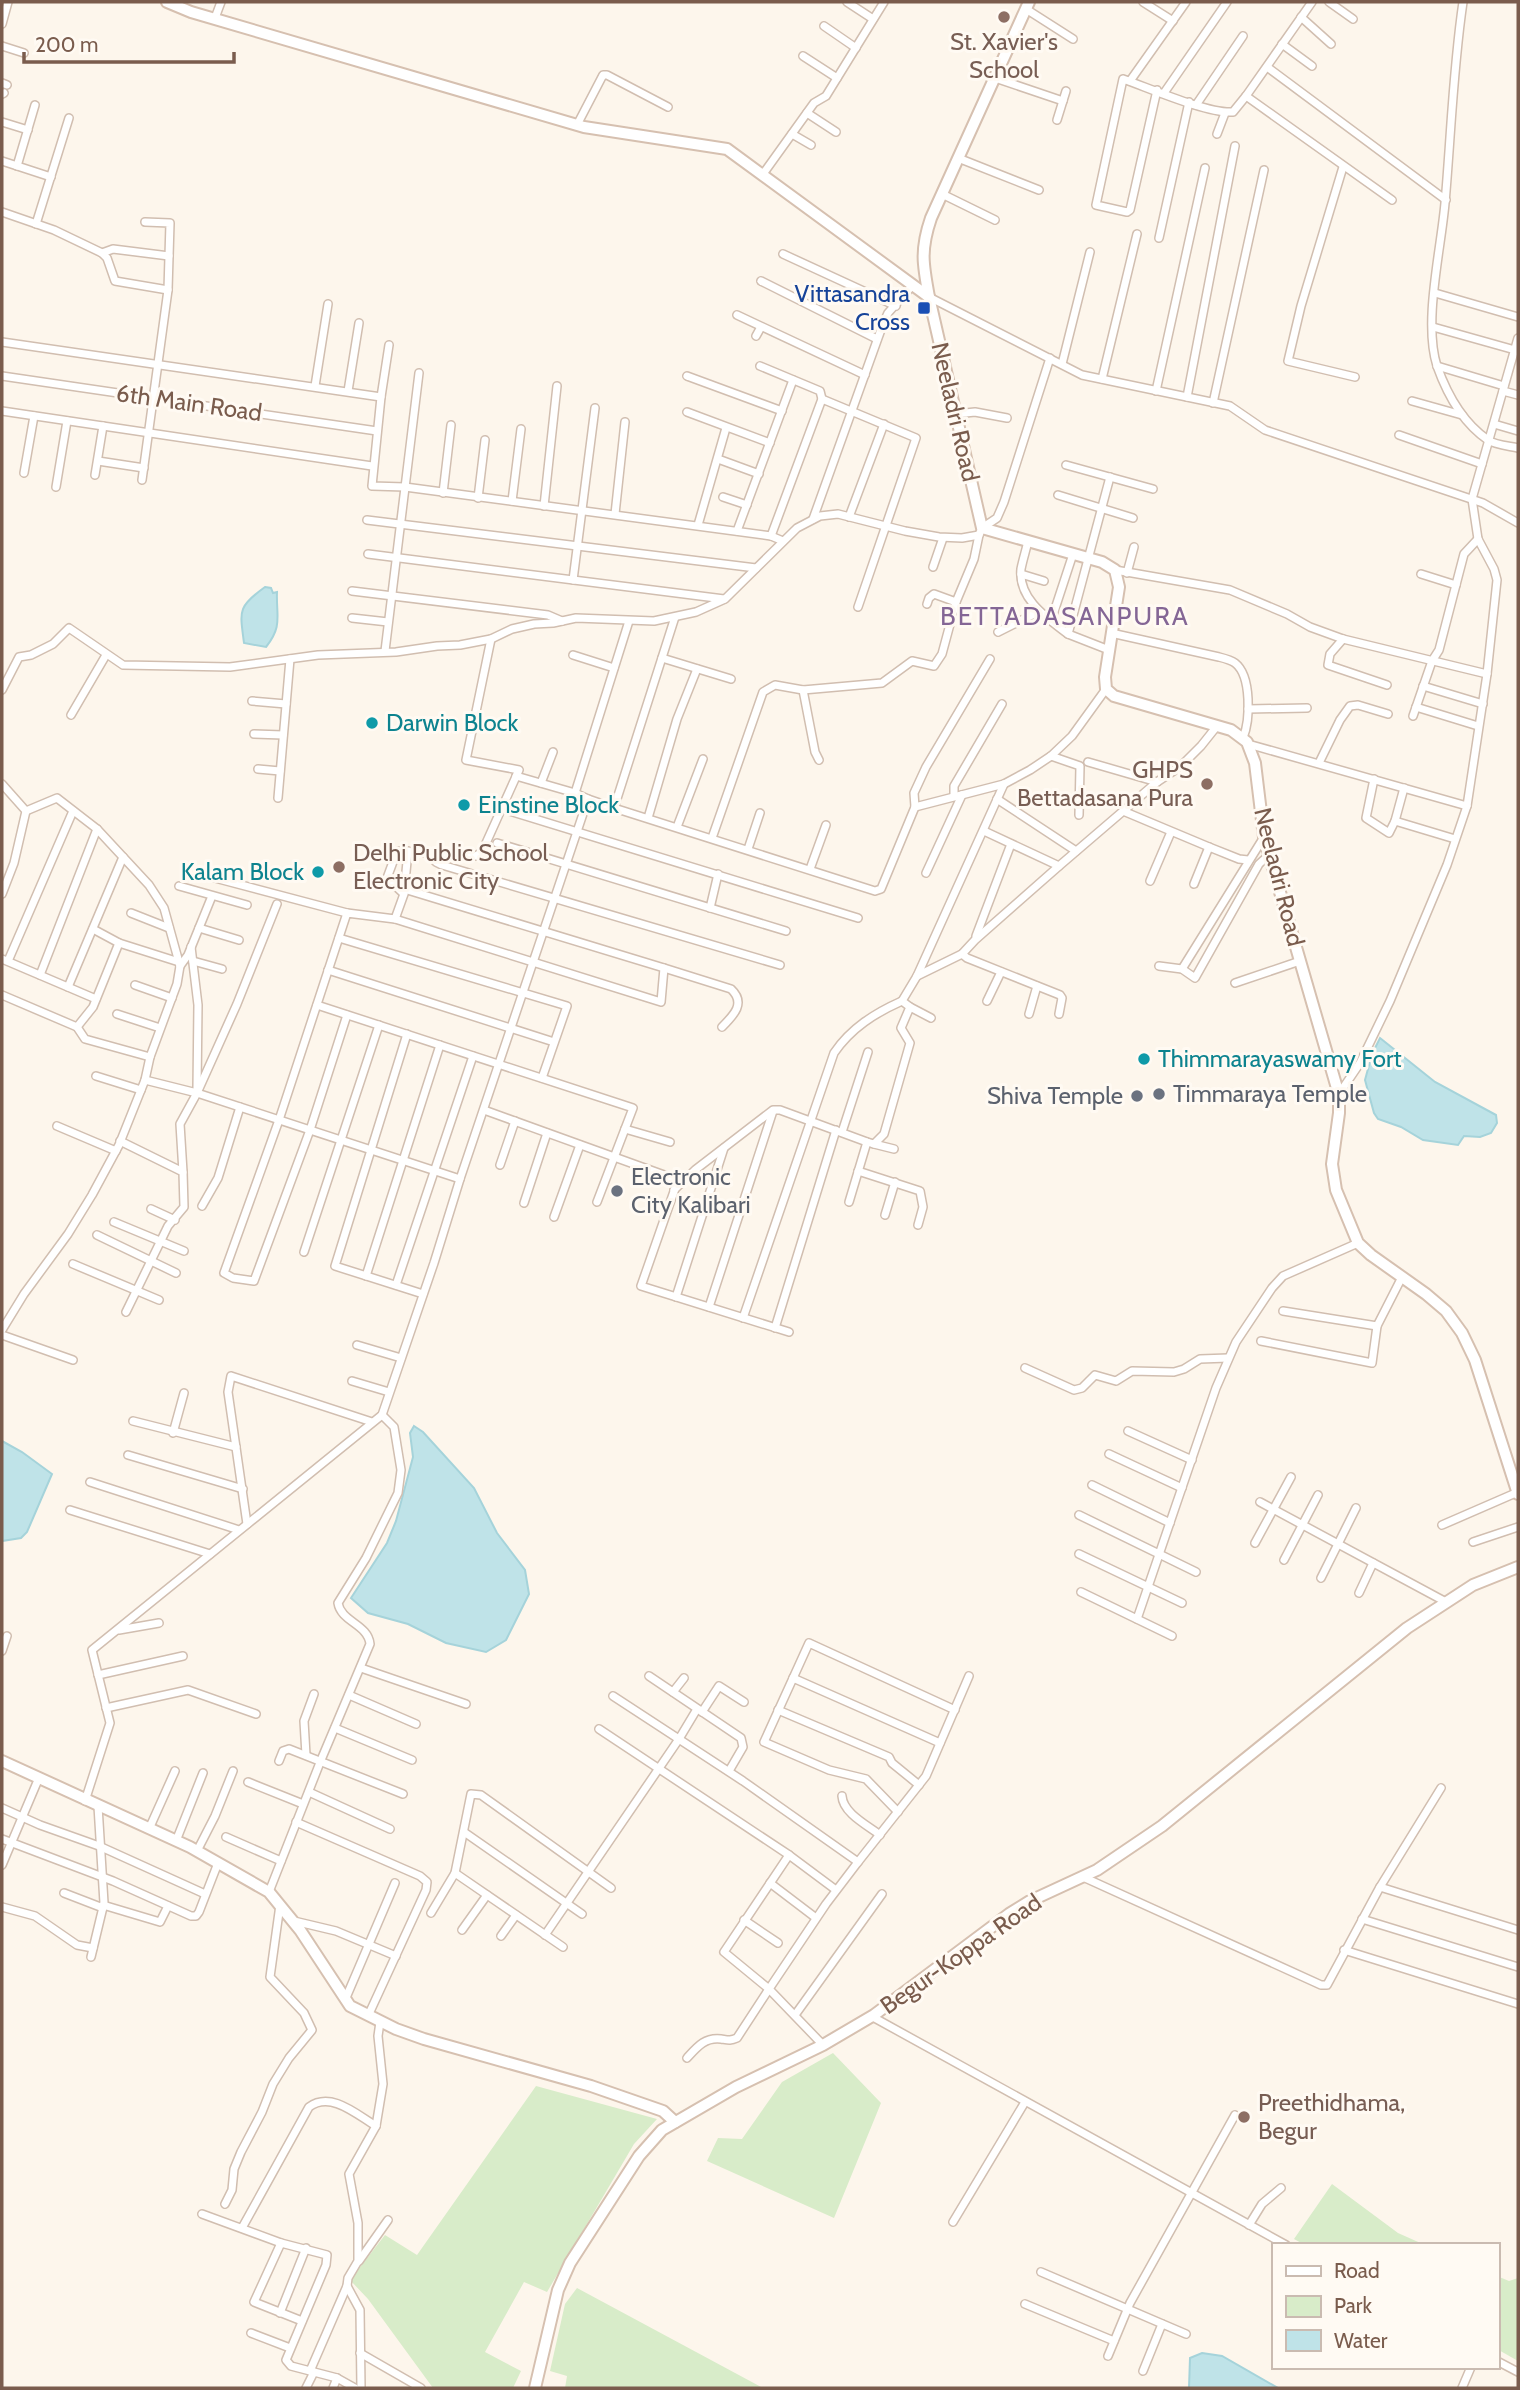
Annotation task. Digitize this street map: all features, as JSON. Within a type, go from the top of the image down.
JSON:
[{"type":"main road","points":[[167,2],[181,9],[577,125],[733,151],[929,297]]},
{"type":"main road","name":"Neeladri Road","points":[[980,531],[929,297],[923,264],[924,241],[942,194],[1027,5]]},
{"type":"main road","points":[[980,531],[1028,541],[1102,562],[1115,570],[1119,587],[1105,677],[1106,690],[1114,696],[1231,730],[1246,741]]},
{"type":"main road","name":"Neeladri Road","points":[[1246,741],[1255,763],[1264,837],[1339,1095],[1332,1164],[1336,1190],[1358,1242],[1371,1255],[1446,1311],[1462,1333],[1475,1360],[1518,1493]]},
{"type":"main road","name":"Begur-Koppa Road","points":[[535,2388],[558,2290],[570,2263],[639,2155],[662,2130],[736,2087],[822,2045],[871,2017],[1009,1914],[1030,1901],[1097,1870],[1163,1826],[1407,1628],[1472,1585],[1518,1567]]},
{"type":"main road","points":[[2,1761],[38,1780],[197,1851],[269,1892],[293,1920],[349,2007],[380,2022],[456,2049],[591,2086],[663,2111],[675,2122]]},
{"type":"street","points":[[2,24],[8,2]]},
{"type":"street","points":[[215,18],[221,2]]},
{"type":"street","points":[[847,2],[873,19]]},
{"type":"street","points":[[763,174],[814,103],[826,96],[884,2]]},
{"type":"street","points":[[1143,2],[1173,21]]},
{"type":"street","points":[[1130,81],[1186,2]]},
{"type":"street","points":[[1227,2],[1160,92],[1130,210],[1127,212],[1096,205],[1123,79],[1160,92],[1225,113],[1233,112],[1312,2]]},
{"type":"street","points":[[1329,2],[1353,19]]},
{"type":"street","points":[[1463,2],[1452,92],[1446,200],[1435,293],[1433,327],[1437,366],[1463,415],[1489,441],[1518,448]]},
{"type":"street","points":[[1027,5],[1073,39]]},
{"type":"street","points":[[1301,17],[1331,44]]},
{"type":"street","points":[[824,26],[856,48]]},
{"type":"street","points":[[1159,238],[1193,103],[1243,36]]},
{"type":"street","points":[[1282,44],[1312,66]]},
{"type":"street","points":[[2,46],[24,53]]},
{"type":"street","points":[[803,57],[837,78]]},
{"type":"street","points":[[1267,67],[1446,200]]},
{"type":"street","points":[[577,125],[603,75],[668,107]]},
{"type":"street","points":[[995,78],[1063,101]]},
{"type":"street","points":[[1058,120],[1066,91]]},
{"type":"street","points":[[1246,96],[1391,200]]},
{"type":"street","points":[[17,166],[35,105]]},
{"type":"street","points":[[807,113],[836,132]]},
{"type":"street","points":[[1217,134],[1225,113]]},
{"type":"street","points":[[36,224],[69,118]]},
{"type":"street","points":[[2,122],[28,130]]},
{"type":"street","points":[[792,134],[810,145]]},
{"type":"street","points":[[1186,397],[1235,146]]},
{"type":"street","points":[[958,158],[1040,190]]},
{"type":"street","points":[[2,161],[51,177]]},
{"type":"street","points":[[1343,167],[1301,306],[1288,361],[1355,377]]},
{"type":"street","points":[[1156,391],[1205,168]]},
{"type":"street","points":[[1213,403],[1264,170]]},
{"type":"street","points":[[942,194],[995,220]]},
{"type":"street","points":[[2,212],[102,253],[110,265],[115,281],[168,290]]},
{"type":"street","points":[[142,480],[168,290],[170,223],[145,222]]},
{"type":"street","points":[[1102,379],[1137,234]]},
{"type":"street","points":[[102,253],[113,249],[169,256]]},
{"type":"street","points":[[1062,364],[1090,252]]},
{"type":"street","points":[[783,254],[896,306]]},
{"type":"street","points":[[761,281],[877,339]]},
{"type":"street","points":[[813,520],[877,339],[888,313],[912,285]]},
{"type":"street","points":[[1435,293],[1518,317]]},
{"type":"street","points":[[929,297],[1082,375],[1230,406],[1265,430],[1472,499],[1518,523]]},
{"type":"street","points":[[315,386],[328,304]]},
{"type":"street","points":[[737,315],[865,375]]},
{"type":"street","points":[[348,391],[359,323]]},
{"type":"street","points":[[756,336],[761,327]]},
{"type":"street","points":[[1433,327],[1515,355]]},
{"type":"street","points":[[1339,1095],[1360,1063],[1390,1001],[1421,930],[1467,806],[1487,674],[1497,580],[1478,539],[1472,499],[1518,338]]},
{"type":"street","points":[[2,342],[381,397]]},
{"type":"street","points":[[389,345],[372,486],[405,487],[698,525],[771,536],[783,541]]},
{"type":"street","points":[[2,690],[19,657],[53,644],[69,628],[123,665],[217,667],[460,645],[491,639],[512,629],[576,618],[662,620],[696,612],[725,599],[797,528],[820,516],[838,514],[943,538],[962,538],[980,531],[997,518],[1050,358]]},
{"type":"street","points":[[760,366],[820,391],[822,399],[771,536]]},
{"type":"street","points":[[1437,366],[1518,395]]},
{"type":"street","points":[[385,651],[419,373]]},
{"type":"street","name":"6th Main Road","points":[[2,376],[377,431]]},
{"type":"street","points":[[687,376],[782,411]]},
{"type":"street","points":[[737,531],[793,380]]},
{"type":"street","points":[[544,506],[557,386]]},
{"type":"street","points":[[822,399],[916,438],[858,607]]},
{"type":"street","points":[[1412,401],[1463,415]]},
{"type":"street","points":[[573,580],[584,511],[595,408]]},
{"type":"street","points":[[2,411],[373,466]]},
{"type":"street","points":[[687,412],[770,443]]},
{"type":"street","points":[[956,414],[975,412],[1007,418]]},
{"type":"street","points":[[24,473],[34,416]]},
{"type":"street","points":[[56,487],[67,421]]},
{"type":"street","points":[[615,514],[625,422]]},
{"type":"street","points":[[849,517],[884,424]]},
{"type":"street","points":[[1494,424],[1518,431]]},
{"type":"street","points":[[443,493],[451,425]]},
{"type":"street","points":[[95,475],[103,426]]},
{"type":"street","points":[[698,525],[726,428]]},
{"type":"street","points":[[512,501],[521,429]]},
{"type":"street","points":[[1399,435],[1482,464]]},
{"type":"street","points":[[478,498],[485,440]]},
{"type":"street","points":[[718,459],[758,474]]},
{"type":"street","points":[[97,461],[144,468]]},
{"type":"street","points":[[1066,465],[1153,489]]},
{"type":"street","points":[[1068,634],[1110,477]]},
{"type":"street","points":[[1058,495],[1133,518]]},
{"type":"street","points":[[723,497],[747,505]]},
{"type":"street","points":[[367,520],[756,568]]},
{"type":"street","points":[[712,838],[763,692],[775,685],[803,690],[881,683],[912,661],[934,666],[947,639],[956,601],[974,559],[980,531]]},
{"type":"street","points":[[933,567],[943,538]]},
{"type":"street","points":[[1413,716],[1439,650],[1465,550],[1478,539]]},
{"type":"street","points":[[1028,541],[1021,574],[1026,592],[1038,612],[1068,634],[1109,650]]},
{"type":"street","points":[[1127,573],[1135,547]]},
{"type":"street","points":[[368,554],[725,599]]},
{"type":"street","points":[[1052,621],[1073,554]]},
{"type":"street","points":[[1115,570],[1230,590],[1287,614],[1310,627],[1343,639],[1487,674]]},
{"type":"street","points":[[1422,573],[1456,585]]},
{"type":"street","points":[[1021,574],[1044,581]]},
{"type":"street","points":[[352,591],[548,615],[563,621]]},
{"type":"street","points":[[927,604],[934,594],[956,601]]},
{"type":"street","points":[[998,632],[1038,612]]},
{"type":"street","points":[[614,808],[675,617]]},
{"type":"street","points":[[352,618],[388,622]]},
{"type":"street","points":[[575,793],[629,621]]},
{"type":"street","points":[[1111,633],[1235,663],[1242,672],[1248,709],[1246,741],[1467,806]]},
{"type":"street","points":[[491,639],[466,760],[519,770],[482,852],[476,856],[397,850],[387,878],[404,892],[545,931],[731,989],[738,995],[739,1002],[736,1013],[722,1027]]},
{"type":"street","points":[[1343,639],[1330,654],[1328,665],[1387,685]]},
{"type":"street","points":[[71,715],[106,655]]},
{"type":"street","points":[[573,655],[614,668]]},
{"type":"street","points":[[662,658],[731,679]]},
{"type":"street","points":[[278,798],[290,659]]},
{"type":"street","points":[[516,776],[875,891],[881,889],[915,807],[914,793],[926,767],[989,659]]},
{"type":"street","points":[[648,818],[677,719],[697,669]]},
{"type":"street","points":[[1423,686],[1483,704]]},
{"type":"street","points":[[803,690],[815,752],[820,760]]},
{"type":"street","points":[[915,807],[1003,784],[1051,756],[1072,736],[1106,690]]},
{"type":"street","points":[[252,701],[286,704]]},
{"type":"street","points":[[926,873],[958,796],[954,786],[1002,704]]},
{"type":"street","points":[[1319,763],[1350,706],[1358,705],[1388,714]]},
{"type":"street","points":[[1416,706],[1478,726]]},
{"type":"street","points":[[1248,709],[1307,708]]},
{"type":"street","points":[[917,976],[962,954],[1076,851],[1157,782],[1181,766],[1217,726]]},
{"type":"street","points":[[254,734],[283,735]]},
{"type":"street","points":[[541,783],[553,752]]},
{"type":"street","points":[[1051,756],[1080,766],[1079,814]]},
{"type":"street","points":[[677,827],[703,759]]},
{"type":"street","points":[[1088,762],[1157,782]]},
{"type":"street","points":[[258,769],[280,771]]},
{"type":"street","points":[[1374,779],[1365,815],[1367,820],[1389,833],[1404,788]]},
{"type":"street","points":[[2,784],[26,811]]},
{"type":"street","points":[[743,1318],[834,1053],[844,1038],[878,1011],[902,1001],[917,976],[1003,784]]},
{"type":"street","points":[[2,1330],[24,1294],[68,1234],[116,1151],[145,1080],[150,1057],[177,984],[179,964],[163,908],[149,885],[97,829],[57,798],[26,811]]},
{"type":"street","points":[[85,1801],[110,1723],[92,1650],[382,1415],[588,799]]},
{"type":"street","points":[[997,799],[1076,851]]},
{"type":"street","points":[[506,810],[858,918]]},
{"type":"street","points":[[2,894],[15,863],[26,811]]},
{"type":"street","points":[[73,811],[5,960],[96,999]]},
{"type":"street","points":[[1123,811],[1239,859],[1248,860]]},
{"type":"street","points":[[748,849],[760,813]]},
{"type":"street","points":[[1395,821],[1455,839]]},
{"type":"street","points":[[810,869],[826,825]]},
{"type":"street","points":[[40,975],[97,829]]},
{"type":"street","points":[[984,831],[1059,866]]},
{"type":"street","points":[[1150,881],[1171,832]]},
{"type":"street","points":[[1182,969],[1264,837]]},
{"type":"street","points":[[497,843],[786,931]]},
{"type":"street","points":[[975,940],[1011,844]]},
{"type":"street","points":[[1194,884],[1209,847]]},
{"type":"street","points":[[395,919],[404,892],[408,851]]},
{"type":"street","points":[[427,853],[442,865],[780,965]]},
{"type":"street","points":[[1160,966],[1182,969],[1195,978],[1259,864],[1269,855]]},
{"type":"street","points":[[68,987],[123,857]]},
{"type":"street","points":[[710,908],[719,874]]},
{"type":"street","points":[[215,878],[347,913],[395,919],[661,1002],[664,968]]},
{"type":"street","points":[[179,886],[247,905]]},
{"type":"street","points":[[179,964],[191,947],[212,896]]},
{"type":"street","points":[[126,1312],[168,1226],[184,1207],[180,1124],[237,1004],[277,904]]},
{"type":"street","points":[[131,913],[169,928]]},
{"type":"street","points":[[346,1015],[310,1130],[254,1281],[233,1278],[224,1273],[279,1120],[347,913]]},
{"type":"street","points":[[199,928],[239,940]]},
{"type":"street","points":[[93,929],[119,943],[179,964]]},
{"type":"street","points":[[339,938],[523,995],[568,1006],[542,1078]]},
{"type":"street","points":[[77,1027],[91,1012],[119,943]]},
{"type":"street","points":[[191,947],[198,1004],[197,1093]]},
{"type":"street","points":[[962,954],[1060,995],[1062,998],[1059,1014]]},
{"type":"street","points":[[193,961],[222,970]]},
{"type":"street","points":[[1235,983],[1300,961]]},
{"type":"street","points":[[328,970],[555,1042]]},
{"type":"street","points":[[986,1001],[1001,972]]},
{"type":"street","points":[[135,985],[172,998]]},
{"type":"street","points":[[1029,1014],[1037,986]]},
{"type":"street","points":[[2,995],[77,1027],[82,1036],[90,1041],[150,1057]]},
{"type":"street","points":[[902,1001],[932,1018]]},
{"type":"street","points":[[317,1005],[634,1108],[597,1202]]},
{"type":"street","points":[[849,1202],[858,1171],[871,1143],[884,1135],[909,1043],[901,1028],[910,1007]]},
{"type":"street","points":[[117,1014],[160,1028]]},
{"type":"street","points":[[304,1252],[379,1025]]},
{"type":"street","points":[[407,1034],[335,1266],[423,1294]]},
{"type":"street","points":[[366,1276],[440,1045]]},
{"type":"street","points":[[775,1328],[839,1131],[868,1052]]},
{"type":"street","points":[[396,1285],[473,1056]]},
{"type":"street","points":[[96,1076],[141,1090]]},
{"type":"street","points":[[145,1080],[197,1093],[460,1179]]},
{"type":"street","points":[[202,1206],[218,1178],[240,1107]]},
{"type":"street","points":[[484,1110],[678,1180],[641,1286],[789,1332]]},
{"type":"street","points":[[773,1110],[894,1149]]},
{"type":"street","points":[[674,1190],[725,1146],[773,1110]]},
{"type":"street","points":[[709,1307],[773,1110]]},
{"type":"street","points":[[500,1165],[515,1121]]},
{"type":"street","points":[[57,1126],[116,1151]]},
{"type":"street","points":[[625,1129],[670,1142]]},
{"type":"street","points":[[524,1203],[547,1133]]},
{"type":"street","points":[[120,1141],[183,1172]]},
{"type":"street","points":[[554,1217],[580,1145]]},
{"type":"street","points":[[676,1297],[725,1146]]},
{"type":"street","points":[[858,1171],[919,1191],[923,1207],[918,1225]]},
{"type":"street","points":[[885,1216],[895,1182]]},
{"type":"street","points":[[151,1209],[174,1220]]},
{"type":"street","points":[[114,1223],[184,1251]]},
{"type":"street","points":[[97,1236],[176,1273]]},
{"type":"street","points":[[1137,1619],[1227,1359],[1272,1288],[1283,1276],[1358,1242]]},
{"type":"street","points":[[73,1264],[136,1293],[159,1300]]},
{"type":"street","points":[[1261,1341],[1372,1363],[1377,1326],[1402,1277]]},
{"type":"street","points":[[1283,1311],[1377,1326]]},
{"type":"street","points":[[2,1335],[73,1360]]},
{"type":"street","points":[[357,1345],[401,1358]]},
{"type":"street","points":[[1025,1368],[1078,1390],[1095,1375],[1116,1381],[1132,1371],[1174,1371],[1184,1369],[1200,1359],[1227,1359]]},
{"type":"street","points":[[247,1524],[228,1392],[231,1376],[372,1422]]},
{"type":"street","points":[[352,1381],[389,1392]]},
{"type":"street","points":[[173,1433],[184,1393]]},
{"type":"street","points":[[269,1892],[361,1668],[370,1639],[365,1631],[339,1609],[338,1603],[366,1558],[398,1493],[401,1470],[394,1427],[390,1420],[382,1415]]},
{"type":"street","points":[[132,1421],[236,1447]]},
{"type":"street","points":[[1128,1431],[1192,1460]]},
{"type":"street","points":[[1109,1454],[1182,1488]]},
{"type":"street","points":[[128,1455],[243,1489]]},
{"type":"street","points":[[1255,1543],[1291,1477]]},
{"type":"street","points":[[90,1482],[239,1530]]},
{"type":"street","points":[[1092,1485],[1170,1523]]},
{"type":"street","points":[[1443,1525],[1518,1493]]},
{"type":"street","points":[[1284,1560],[1318,1495]]},
{"type":"street","points":[[1260,1502],[1446,1602]]},
{"type":"street","points":[[1321,1578],[1356,1508]]},
{"type":"street","points":[[69,1510],[210,1555]]},
{"type":"street","points":[[1079,1515],[1196,1572]]},
{"type":"street","points":[[1473,1542],[1518,1527]]},
{"type":"street","points":[[1079,1554],[1182,1603]]},
{"type":"street","points":[[1359,1593],[1373,1563]]},
{"type":"street","points":[[1081,1592],[1172,1636]]},
{"type":"street","points":[[116,1631],[159,1623]]},
{"type":"street","points":[[2,1651],[7,1636]]},
{"type":"street","points":[[898,1811],[866,1779],[830,1770],[764,1742],[809,1643],[954,1710]]},
{"type":"street","points":[[98,1675],[183,1656]]},
{"type":"street","points":[[361,1668],[466,1704]]},
{"type":"street","points":[[687,2058],[699,2044],[708,2040],[718,2038],[730,2041],[737,2038],[836,1890],[926,1776],[969,1675]]},
{"type":"street","points":[[649,1676],[741,1738],[741,1751],[729,1771]]},
{"type":"street","points":[[673,1692],[684,1678]]},
{"type":"street","points":[[793,1678],[940,1743]]},
{"type":"street","points":[[545,1935],[679,1739],[719,1686],[744,1702]]},
{"type":"street","points":[[106,1708],[188,1689],[256,1714]]},
{"type":"street","points":[[306,1755],[304,1721],[314,1694]]},
{"type":"street","points":[[349,1695],[416,1724]]},
{"type":"street","points":[[613,1696],[729,1771],[858,1862]]},
{"type":"street","points":[[778,1710],[890,1757],[892,1763],[919,1785]]},
{"type":"street","points":[[335,1728],[412,1760]]},
{"type":"street","points":[[599,1729],[789,1855],[836,1890]]},
{"type":"street","points":[[279,1761],[286,1749],[321,1760],[403,1794]]},
{"type":"street","points":[[197,1851],[215,1816],[233,1770]]},
{"type":"street","points":[[149,1829],[175,1771]]},
{"type":"street","points":[[176,1841],[203,1773]]},
{"type":"street","points":[[2,1865],[38,1780]]},
{"type":"street","points":[[248,1782],[303,1804]]},
{"type":"street","points":[[1083,1877],[1321,1985],[1329,1984],[1380,1887],[1441,1788]]},
{"type":"street","points":[[309,1792],[390,1829]]},
{"type":"street","points":[[431,1913],[455,1873],[471,1794],[476,1793],[611,1888]]},
{"type":"street","points":[[842,1796],[842,1802],[849,1811],[880,1835]]},
{"type":"street","points":[[91,1957],[103,1907],[98,1806]]},
{"type":"street","points":[[2,1808],[99,1846],[205,1894]]},
{"type":"street","points":[[296,1822],[420,1875],[427,1882],[426,1890],[368,2016]]},
{"type":"street","points":[[464,1832],[582,1914]]},
{"type":"street","points":[[226,1837],[281,1861]]},
{"type":"street","points":[[2,1839],[191,1916],[196,1916],[218,1863]]},
{"type":"street","points":[[789,1855],[723,1952],[769,1989],[822,2045]]},
{"type":"street","points":[[455,1873],[563,1947]]},
{"type":"street","points":[[345,2000],[395,1883]]},
{"type":"street","points":[[770,1883],[816,1918]]},
{"type":"street","points":[[1380,1887],[1518,1930]]},
{"type":"street","points":[[64,1893],[103,1907],[160,1922],[168,1906]]},
{"type":"street","points":[[795,2015],[882,1894]]},
{"type":"street","points":[[462,1930],[487,1895]]},
{"type":"street","points":[[225,2204],[232,2190],[234,2169],[262,2112],[272,2084],[312,2030],[310,2022],[297,2003],[281,1991],[271,1977],[280,1904]]},
{"type":"street","points":[[2,1907],[35,1916],[77,1945],[93,1948]]},
{"type":"street","points":[[501,1936],[516,1915]]},
{"type":"street","points":[[1362,1919],[1518,1967]]},
{"type":"street","points":[[293,1920],[336,1931],[396,1955]]},
{"type":"street","points":[[744,1920],[778,1943]]},
{"type":"street","points":[[1345,1950],[1518,2004]]},
{"type":"street","points":[[871,2017],[1282,2243]]},
{"type":"street","points":[[358,2261],[358,2223],[349,2174],[376,2126],[383,2084],[377,2036],[380,2022]]},
{"type":"street","points":[[242,2228],[309,2107],[316,2102],[334,2101],[376,2126]]},
{"type":"street","points":[[953,2221],[1025,2102]]},
{"type":"street","points":[[1108,2356],[1127,2309],[1235,2115]]},
{"type":"street","points":[[1249,2225],[1267,2198],[1281,2188]]},
{"type":"street","points":[[202,2214],[281,2243],[327,2255],[328,2259],[286,2360],[287,2363],[337,2378],[355,2388]]},
{"type":"street","points":[[306,2388],[348,2278],[388,2220]]},
{"type":"street","points":[[281,2243],[254,2302],[302,2321]]},
{"type":"street","points":[[280,2313],[306,2248]]},
{"type":"street","points":[[1041,2272],[1186,2334]]},
{"type":"street","points":[[347,2286],[360,2310],[361,2388]]},
{"type":"street","points":[[1025,2304],[1114,2342]]},
{"type":"street","points":[[1143,2371],[1163,2324]]},
{"type":"street","points":[[251,2333],[290,2348]]},
{"type":"street","points":[[360,2353],[421,2388]]},
{"type":"street","points":[[1499,2362],[1518,2372]]},
{"type":"street","points":[[1465,2387],[1470,2369]]},
{"type":"street","points":[[333,2388],[337,2378]]},
{"type":"green space","points":[[833,2053],[881,2103],[834,2218],[707,2161],[718,2138],[742,2139],[782,2082]]},
{"type":"green space","points":[[536,2086],[657,2119],[634,2144],[547,2292],[524,2282],[485,2352],[521,2371],[513,2388],[433,2388],[368,2299],[350,2280],[385,2235],[417,2255]]},
{"type":"green space","points":[[1332,2184],[1398,2233],[1420,2243],[1301,2243],[1294,2239]]},
{"type":"green space","points":[[1499,2277],[1509,2281],[1518,2278],[1518,2361],[1499,2350]]},
{"type":"green space","points":[[577,2288],[763,2388],[565,2388],[567,2376],[550,2371],[565,2304]]},
{"type":"water","points":[[265,587],[271,588],[273,593],[277,592],[278,614],[275,633],[266,647],[244,643],[242,616],[245,605]]},
{"type":"water","points":[[1380,1038],[1435,1082],[1496,1115],[1497,1123],[1491,1133],[1480,1137],[1464,1136],[1458,1145],[1423,1140],[1401,1127],[1378,1119],[1365,1080],[1372,1054]]},
{"type":"water","points":[[414,1426],[423,1432],[474,1488],[497,1533],[525,1570],[529,1594],[506,1640],[486,1652],[446,1643],[408,1624],[368,1613],[351,1598],[387,1543],[396,1521],[413,1457],[410,1433]]},
{"type":"water","points":[[2,1441],[52,1474],[27,1532],[21,1538],[2,1541]]},
{"type":"water","points":[[1202,2353],[1222,2356],[1278,2388],[1189,2388],[1190,2358]]},
{"type":"place","name":"St. Xavier's School","points":[[1004,17]]},
{"type":"place","name":"Vittasandra Cross","points":[[924,308]]},
{"type":"place","name":"Darwin Block","points":[[372,723]]},
{"type":"place","name":"GHPS Bettadasana Pura","points":[[1207,784]]},
{"type":"place","name":"Einstine Block","points":[[464,805]]},
{"type":"place","name":"Delhi Public School Electronic City","points":[[339,867]]},
{"type":"place","name":"Kalam Block","points":[[318,872]]},
{"type":"place","name":"Thimmarayaswamy Fort","points":[[1144,1059]]},
{"type":"place","name":"Timmaraya Temple","points":[[1159,1094]]},
{"type":"place","name":"Shiva Temple","points":[[1137,1096]]},
{"type":"place","name":"Electronic City Kalibari","points":[[617,1191]]},
{"type":"place","name":"Preethidhama, Begur","points":[[1244,2117]]},
{"type":"district","name":"BETTADASANPURA","points":[[1065,616]]}]
